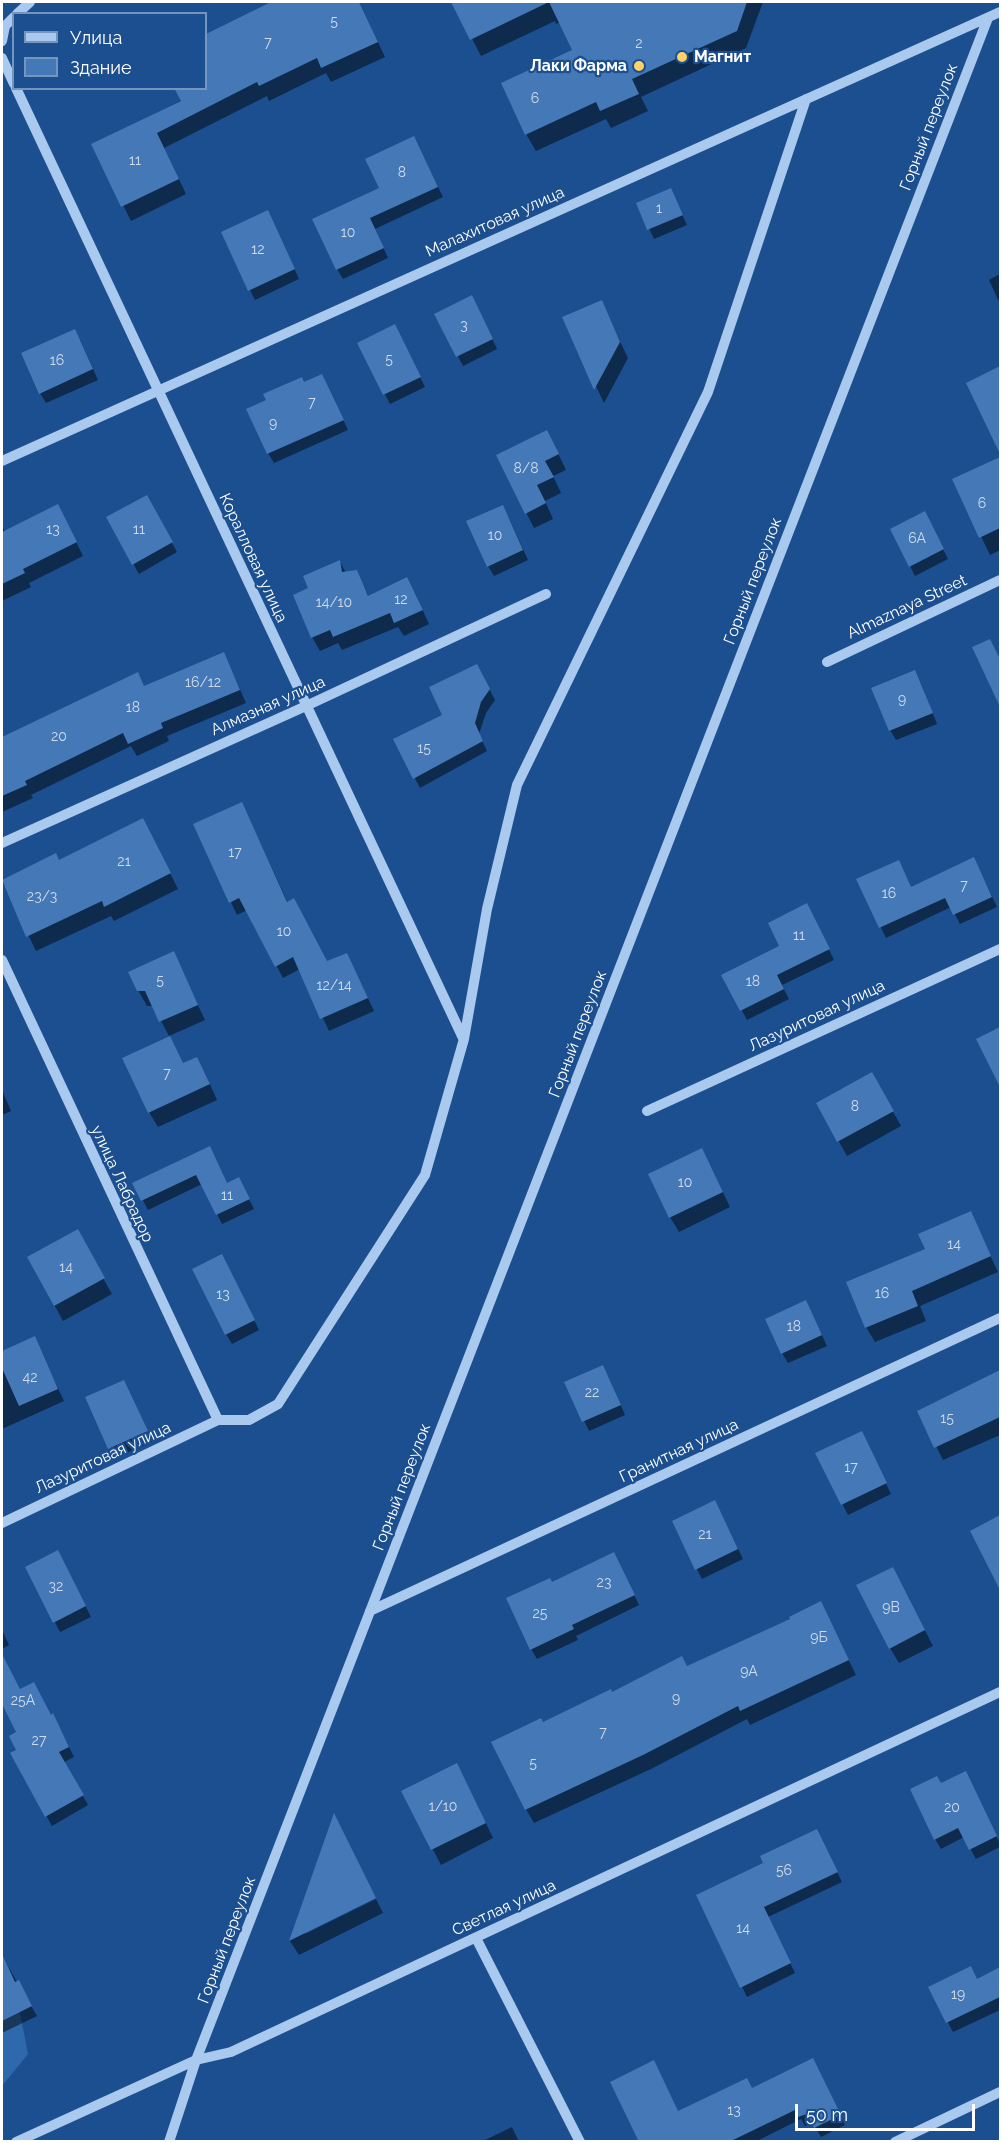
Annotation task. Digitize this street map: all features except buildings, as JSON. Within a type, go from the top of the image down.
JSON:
[{"type":"street","name":"Малахитовая улица","points":[[2,461],[1000,12]]},
{"type":"street","name":"Горный переулок","points":[[169,2142],[196,2060],[988,18]]},
{"type":"street","points":[[2,40],[5,26],[12,19]]},
{"type":"street","points":[[2,58],[12,80]]},
{"type":"street","name":"Коралловая улица","points":[[17,90],[464,1039]]},
{"type":"street","points":[[218,1420],[249,1420],[278,1404],[425,1175],[464,1039],[487,909],[517,785],[708,392],[806,99]]},
{"type":"street","name":"Almaznaya Street","points":[[827,662],[1000,580]]},
{"type":"street","name":"Алмазная улица","points":[[2,843],[306,706],[546,594]]},
{"type":"street","name":"Лазуритовая улица","points":[[647,1111],[1000,949]]},
{"type":"street","name":"улица Лабрадор","points":[[2,960],[218,1420]]},
{"type":"street","name":"Гранитная улица","points":[[370,1611],[1000,1318]]},
{"type":"street","name":"Лазуритовая улица","points":[[2,1522],[218,1420]]},
{"type":"street","name":"Светлая улица","points":[[16,2142],[196,2060],[231,2052],[1000,1692]]},
{"type":"street","points":[[476,1938],[580,2142]]},
{"type":"street","points":[[895,2142],[1000,2092]]},
{"type":"shaded area","points":[[2,1973],[19,2008],[28,2054],[2,2086]]},
{"type":"place","name":"Магнит","points":[[682,57]]},
{"type":"place","name":"Лаки Фарма","points":[[639,66]]}]
